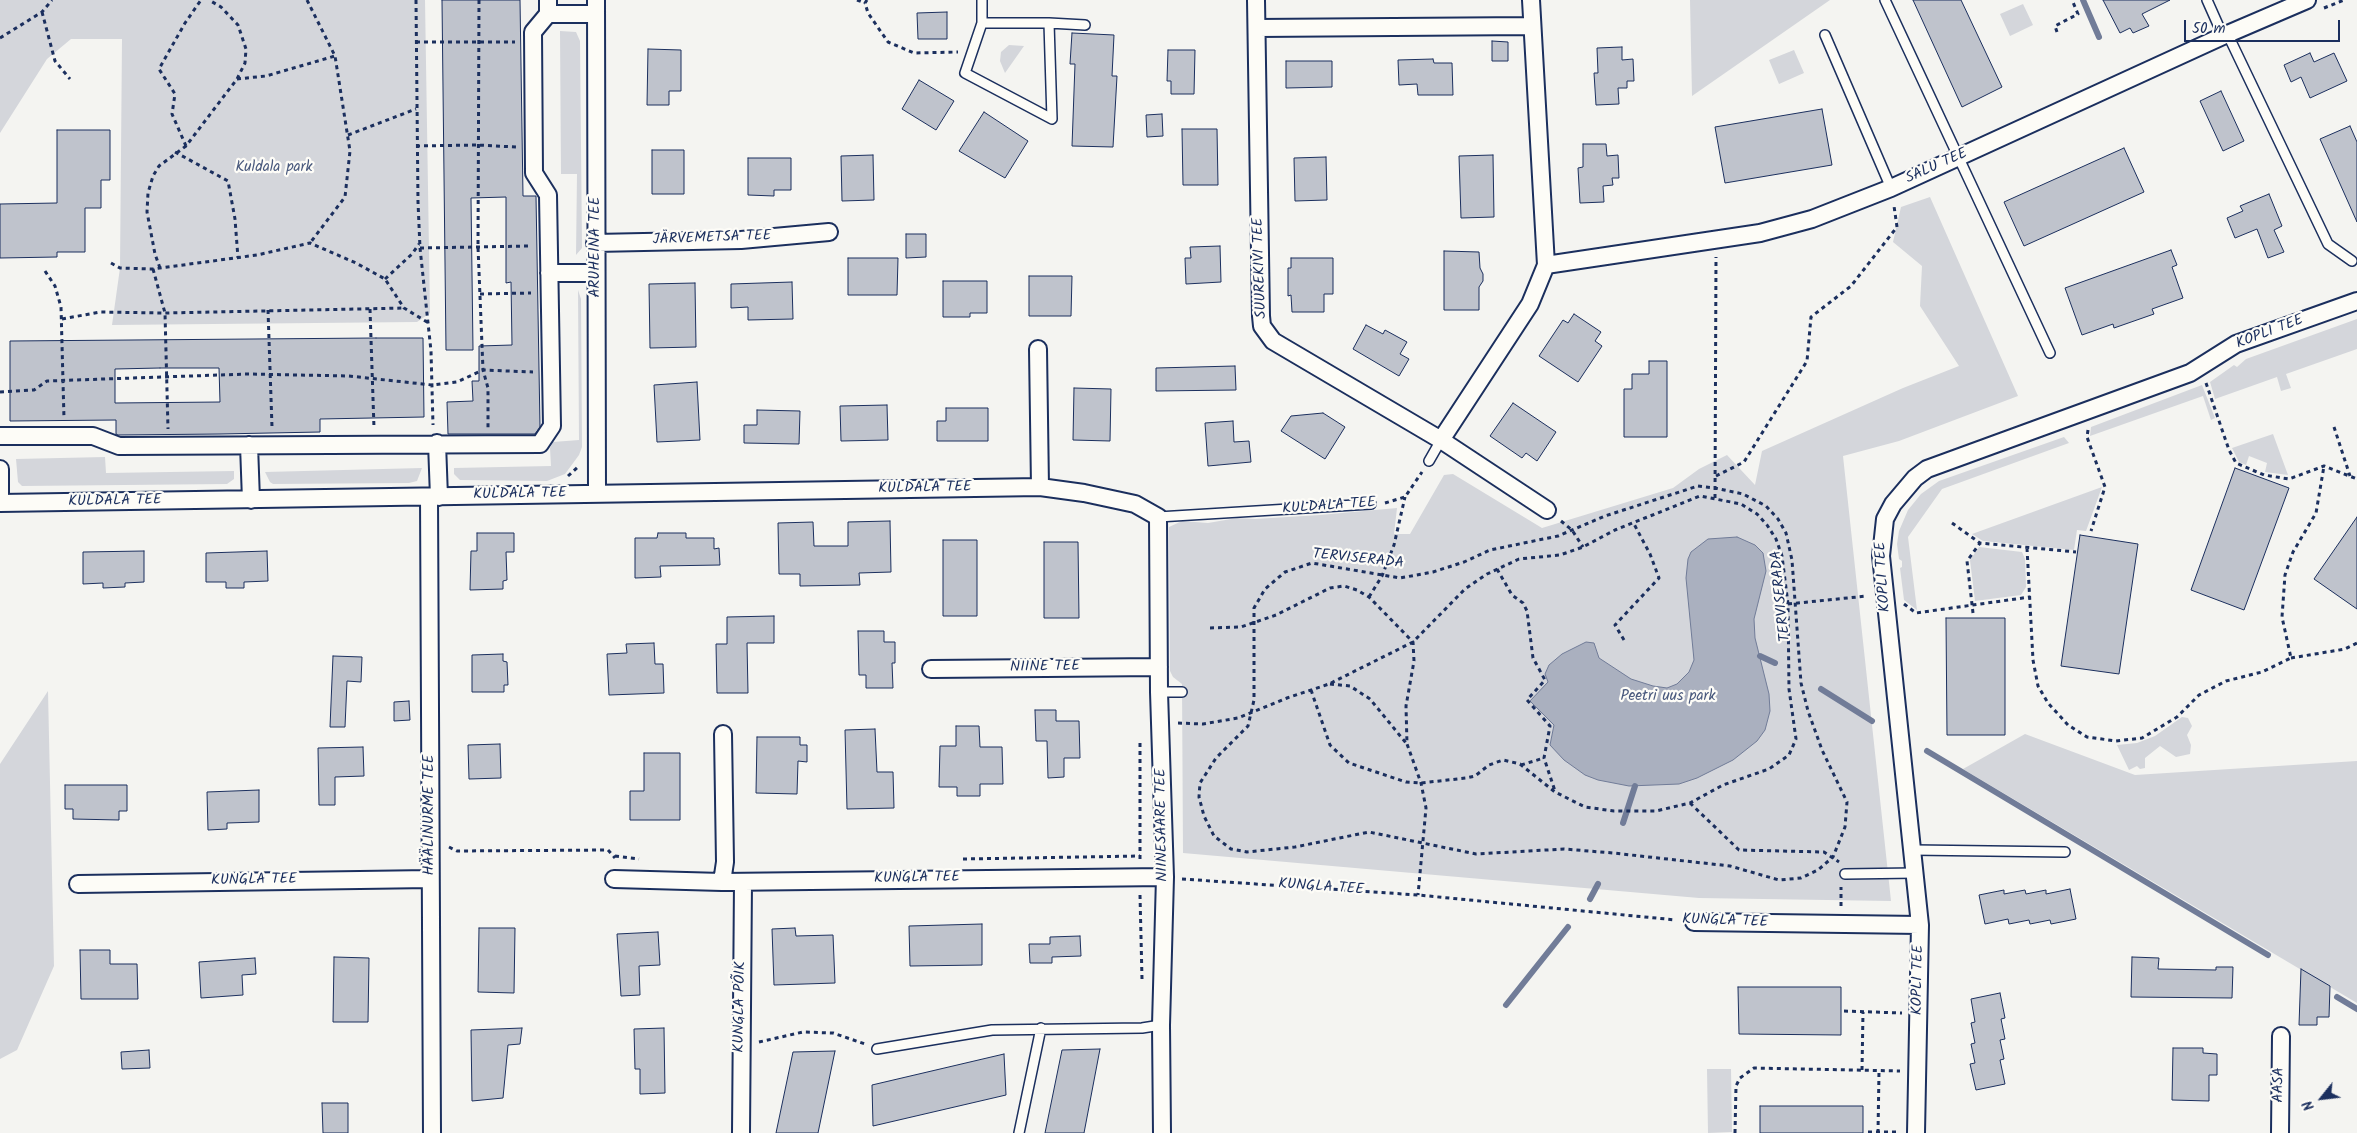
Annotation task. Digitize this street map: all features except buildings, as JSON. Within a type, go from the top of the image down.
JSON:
[{"type":"street","name":"SUUREKIVI TEE","points":[[1256,0],[1262,326],[1273,341],[1441,440],[1547,510]]},
{"type":"street","points":[[1441,440],[1530,304],[1546,264],[1531,0]]},
{"type":"street","name":"SALU TEE","points":[[1546,264],[1760,233],[1812,218],[1891,188],[2307,0]]},
{"type":"street","points":[[0,436],[93,436],[119,446],[540,444],[552,426],[548,195],[534,173],[534,32],[548,7],[596,7]]},
{"type":"street","name":"ARUHEINA TEE","points":[[596,7],[595,274],[597,493]]},
{"type":"street","points":[[1257,28],[1531,26]]},
{"type":"street","name":"JÄRVEMETSA TEE","points":[[595,243],[741,240],[829,232]]},
{"type":"street","points":[[549,273],[595,274]]},
{"type":"street","name":"KOPLI TEE","points":[[1910,1132],[1920,925],[1881,556],[1885,519],[1902,490],[1927,469],[2190,373],[2236,344],[2357,301]]},
{"type":"street","points":[[1038,349],[1040,487]]},
{"type":"street","name":"HÄÄLINURME TEE","points":[[432,1133],[430,837],[434,497],[437,443]]},
{"type":"street","points":[[249,445],[252,500]]},
{"type":"street","points":[[0,469],[0,503]]},
{"type":"street","name":"KULDALA TEE","points":[[0,503],[1040,487],[1084,493],[1135,504],[1158,517]]},
{"type":"street","name":"NIINESAARE TEE","points":[[1158,517],[1159,692],[1165,877],[1161,1025],[1162,1133]]},
{"type":"street","name":"NIINE TEE","points":[[931,670],[1159,667]]},
{"type":"street","points":[[722,882],[725,862],[723,734]]},
{"type":"street","name":"KUNGLA TEE","points":[[614,879],[743,882],[1165,877]]},
{"type":"street","name":"KUNGLA TEE","points":[[78,884],[430,878]]},
{"type":"street","name":"KUNGLA PÕIK","points":[[741,1133],[743,882]]},
{"type":"street","name":"KUNGLA TEE","points":[[1694,922],[1920,925]]},
{"type":"street","name":"AASA","points":[[2280,1133],[2281,1036]]},
{"type":"lane","points":[[982,0],[982,23],[965,73],[1052,119],[1049,23]]},
{"type":"lane","points":[[1886,0],[2050,353]]},
{"type":"lane","points":[[2207,0],[2328,244],[2352,261]]},
{"type":"lane","points":[[982,23],[1085,25]]},
{"type":"lane","points":[[1825,35],[1891,188]]},
{"type":"lane","points":[[1429,461],[1441,440]]},
{"type":"lane","name":"KULDALA TEE","points":[[1158,517],[1371,504]]},
{"type":"lane","points":[[1159,692],[1182,692]]},
{"type":"lane","points":[[1913,850],[2064,852]]},
{"type":"lane","points":[[1846,874],[1915,874]]},
{"type":"lane","points":[[877,1048],[992,1030],[1142,1028],[1161,1025]]},
{"type":"lane","points":[[1019,1133],[1041,1028]]},
{"type":"path","points":[[0,38],[42,12],[52,0]]},
{"type":"path","points":[[186,146],[172,114],[174,94],[159,69],[184,23],[201,0]]},
{"type":"path","points":[[160,268],[155,254],[147,212],[148,193],[153,176],[159,166],[175,152],[186,146],[237,79],[245,63],[246,49],[238,24],[221,7],[209,0]]},
{"type":"path","points":[[307,0],[335,56],[350,151],[345,198],[310,243]]},
{"type":"path","points":[[416,0],[416,146],[420,248],[428,322],[433,429],[437,443]]},
{"type":"path","points":[[479,0],[478,247],[483,370],[488,388],[488,443]]},
{"type":"path","points":[[857,0],[866,2],[868,14],[888,42],[914,53],[952,51],[971,54]]},
{"type":"path","points":[[2058,32],[2055,26],[2078,14],[2072,0]]},
{"type":"path","points":[[42,12],[55,61],[70,79]]},
{"type":"path","points":[[416,42],[533,42]]},
{"type":"path","points":[[237,79],[266,76],[335,56]]},
{"type":"path","points":[[348,135],[416,109]]},
{"type":"path","points":[[416,146],[477,145],[534,148]]},
{"type":"path","points":[[175,152],[228,181],[235,219],[238,258]]},
{"type":"path","points":[[1716,476],[1744,462],[1808,361],[1811,317],[1851,286],[1897,227],[1891,188]]},
{"type":"path","points":[[1716,239],[1716,498]]},
{"type":"path","points":[[110,263],[120,268],[160,268],[238,258],[310,243],[356,263],[385,279],[404,308],[428,322]]},
{"type":"path","points":[[385,279],[420,244]]},
{"type":"path","points":[[420,248],[549,246]]},
{"type":"path","points":[[153,268],[165,313],[168,446]]},
{"type":"path","points":[[46,271],[55,286],[61,306],[64,436]]},
{"type":"path","points":[[480,294],[549,293]]},
{"type":"path","points":[[62,319],[100,312],[165,313],[404,308]]},
{"type":"path","points":[[370,309],[375,444]]},
{"type":"path","points":[[268,310],[273,445]]},
{"type":"path","points":[[0,392],[34,390],[47,381],[63,380],[270,375],[373,378],[432,385],[457,382],[483,370],[551,372]]},
{"type":"path","points":[[2205,380],[2236,463],[2264,475],[2289,479],[2313,468],[2324,466],[2357,479]]},
{"type":"path","points":[[2212,422],[2221,422]]},
{"type":"path","points":[[2091,423],[2087,437],[2105,487],[2091,531]]},
{"type":"path","points":[[2334,428],[2350,476]]},
{"type":"path","points":[[1369,597],[1382,576],[1394,545],[1405,497],[1429,461]]},
{"type":"path","points":[[563,479],[580,465]]},
{"type":"path","points":[[2291,658],[2282,616],[2285,575],[2293,552],[2316,513],[2324,466]]},
{"type":"path","name":"TERVISERADA","points":[[1698,486],[1743,494],[1766,506],[1778,519],[1786,533],[1792,560],[1801,683],[1822,750],[1847,802],[1845,827],[1833,856],[1818,870],[1800,878],[1780,880],[1730,866],[1613,853],[1564,849],[1476,854],[1369,832],[1295,847],[1247,852],[1231,849],[1214,836],[1204,816],[1199,798],[1200,783],[1216,758],[1248,726],[1254,700],[1254,608],[1265,589],[1285,572],[1312,563],[1400,578],[1433,572],[1464,562],[1490,550],[1558,536],[1572,530],[1605,516],[1698,486]]},
{"type":"path","points":[[1160,722],[1203,724],[1238,718],[1311,690],[1329,684],[1413,642],[1465,589],[1497,569],[1519,559],[1560,555],[1583,547],[1614,530],[1634,524],[1700,496],[1741,504],[1756,514],[1768,526],[1776,539],[1782,556],[1788,604],[1789,689],[1796,739],[1789,755],[1769,769],[1723,785],[1690,803],[1656,811],[1614,811],[1585,806],[1555,792],[1521,765],[1503,760],[1489,765],[1475,776],[1421,783],[1406,782],[1349,763],[1330,745],[1311,690]]},
{"type":"path","name":"KULDALA TEE","points":[[1371,504],[1391,503],[1405,497]]},
{"type":"path","points":[[1547,510],[1572,530],[1583,547]]},
{"type":"path","points":[[1952,523],[1980,543],[2076,552]]},
{"type":"path","points":[[1624,640],[1614,625],[1660,578],[1634,524]]},
{"type":"path","points":[[1973,612],[1967,561],[1980,543]]},
{"type":"path","points":[[2028,548],[2033,660],[2038,686],[2053,710],[2068,725],[2087,737],[2116,741],[2142,738],[2178,717],[2199,695],[2226,680],[2262,672],[2291,658],[2337,650],[2357,643]]},
{"type":"path","points":[[1497,569],[1512,595],[1523,603],[1527,611],[1533,658],[1545,680],[1527,700],[1550,726],[1544,758],[1555,792]]},
{"type":"path","points":[[1210,628],[1241,627],[1276,615],[1330,588],[1344,586],[1357,590],[1369,597],[1413,642],[1414,661],[1406,706],[1407,744],[1421,783],[1426,808],[1418,895]]},
{"type":"path","points":[[1788,604],[1885,594]]},
{"type":"path","points":[[1900,601],[1916,613],[2030,597]]},
{"type":"path","points":[[1329,684],[1350,686],[1370,699],[1407,744]]},
{"type":"path","points":[[1521,765],[1544,758]]},
{"type":"path","points":[[1690,803],[1738,850],[1824,852],[1833,856],[1842,865]]},
{"type":"path","points":[[430,837],[457,851],[608,850],[615,856],[640,860]]},
{"type":"path","points":[[614,879],[615,856]]},
{"type":"path","points":[[962,859],[1140,856]]},
{"type":"path","name":"KUNGLA TEE","points":[[1165,877],[1418,895],[1694,922]]},
{"type":"path","points":[[1841,884],[1841,924]]},
{"type":"path","points":[[1844,1011],[1905,1013]]},
{"type":"path","points":[[1862,1070],[1863,1012]]},
{"type":"path","points":[[741,1047],[803,1032],[833,1033],[877,1048]]},
{"type":"path","points":[[1735,1133],[1736,1086],[1740,1078],[1754,1068],[1904,1071]]},
{"type":"path","points":[[1878,1132],[1879,1071]]},
{"type":"path","points":[[1868,1132],[1910,1132]]},
{"type":"green space","name":"Kuldala park","points":[[0,0],[425,0],[430,313],[417,322],[112,325],[120,268],[122,39],[71,39],[47,59],[0,133]]},
{"type":"green space","points":[[1690,0],[1830,0],[1692,96]]},
{"type":"green space","points":[[2023,4],[2033,25],[2010,36],[2000,14]]},
{"type":"green space","points":[[560,31],[576,32],[580,41],[582,248],[576,255],[577,174],[561,174]]},
{"type":"green space","points":[[1009,45],[1024,46],[1005,73],[1000,61],[1001,52]]},
{"type":"green space","points":[[1794,50],[1804,73],[1779,84],[1769,60]]},
{"type":"green space","name":"Peetri uus park","points":[[1930,197],[2018,396],[1899,441],[1843,456],[1891,901],[1699,898],[1183,853],[1182,684],[1173,677],[1170,671],[1169,527],[1182,521],[1208,523],[1237,518],[1255,519],[1320,515],[1397,508],[1394,534],[1410,534],[1444,475],[1453,474],[1542,528],[1673,488],[1699,469],[1727,455],[1755,485],[1762,451],[1903,388],[1959,366],[1920,306],[1922,266],[1893,242],[1901,207]]},
{"type":"green space","points":[[578,290],[581,299],[582,447],[579,455],[565,474],[547,481],[460,480],[454,474],[454,468],[551,466],[550,448],[553,442],[579,440]]},
{"type":"green space","points":[[2357,319],[2357,349],[2286,374],[2291,388],[2281,391],[2277,377],[2215,399],[2210,382],[2234,365],[2237,367],[2246,359]]},
{"type":"green space","points":[[2202,385],[2215,418],[2211,420],[2203,396],[2090,436],[2091,427]]},
{"type":"green space","points":[[2273,434],[2288,475],[2265,472],[2267,463],[2249,456],[2246,465],[2239,462],[2232,448]]},
{"type":"green space","points":[[2064,437],[2069,443],[1942,489],[1908,537],[1917,610],[1904,600],[1900,568],[1902,567],[1902,561],[1899,559],[1897,544],[1899,531],[1908,510],[1921,494],[1939,481]]},
{"type":"green space","points":[[105,457],[106,473],[234,471],[234,479],[227,484],[22,486],[18,482],[16,459]]},
{"type":"green space","points":[[422,468],[417,481],[409,483],[273,484],[265,472]]},
{"type":"green space","points":[[2102,487],[2086,531],[2077,530],[2074,550],[1983,541],[1972,534]]},
{"type":"green space","points":[[1979,547],[2022,552],[2025,559],[2026,587],[2021,595],[1975,601],[1970,560]]},
{"type":"green space","points":[[48,691],[54,966],[17,1050],[0,1059],[0,764]]},
{"type":"green space","points":[[2182,717],[2188,718],[2192,726],[2187,735],[2191,745],[2190,754],[2176,757],[2160,746],[2145,758],[2145,768],[2140,769],[2137,766],[2129,770],[2117,745],[2137,743],[2155,736]]},
{"type":"green space","points":[[2025,734],[2135,775],[2357,761],[2357,1003],[1963,769]]},
{"type":"green space","points":[[1707,1069],[1731,1069],[1732,1132],[1708,1133]]},
{"type":"water","points":[[1737,537],[1755,545],[1763,553],[1766,571],[1754,619],[1755,638],[1769,694],[1770,711],[1765,730],[1757,741],[1733,760],[1697,778],[1679,784],[1629,786],[1598,780],[1585,775],[1564,760],[1550,745],[1554,725],[1530,701],[1548,682],[1545,674],[1549,665],[1562,654],[1586,642],[1594,643],[1599,658],[1631,679],[1667,688],[1677,684],[1689,672],[1694,660],[1686,578],[1688,559],[1691,552],[1708,539]]},
{"type":"waterway","points":[[2083,0],[2099,37]]},
{"type":"waterway","points":[[1760,656],[1775,663]]},
{"type":"waterway","points":[[1821,689],[1872,721]]},
{"type":"waterway","points":[[1927,751],[2268,955]]},
{"type":"waterway","points":[[1623,823],[1635,786]]},
{"type":"waterway","points":[[1590,899],[1598,884]]},
{"type":"waterway","points":[[1506,1005],[1568,927]]},
{"type":"waterway","points":[[2337,997],[2357,1009]]}]
